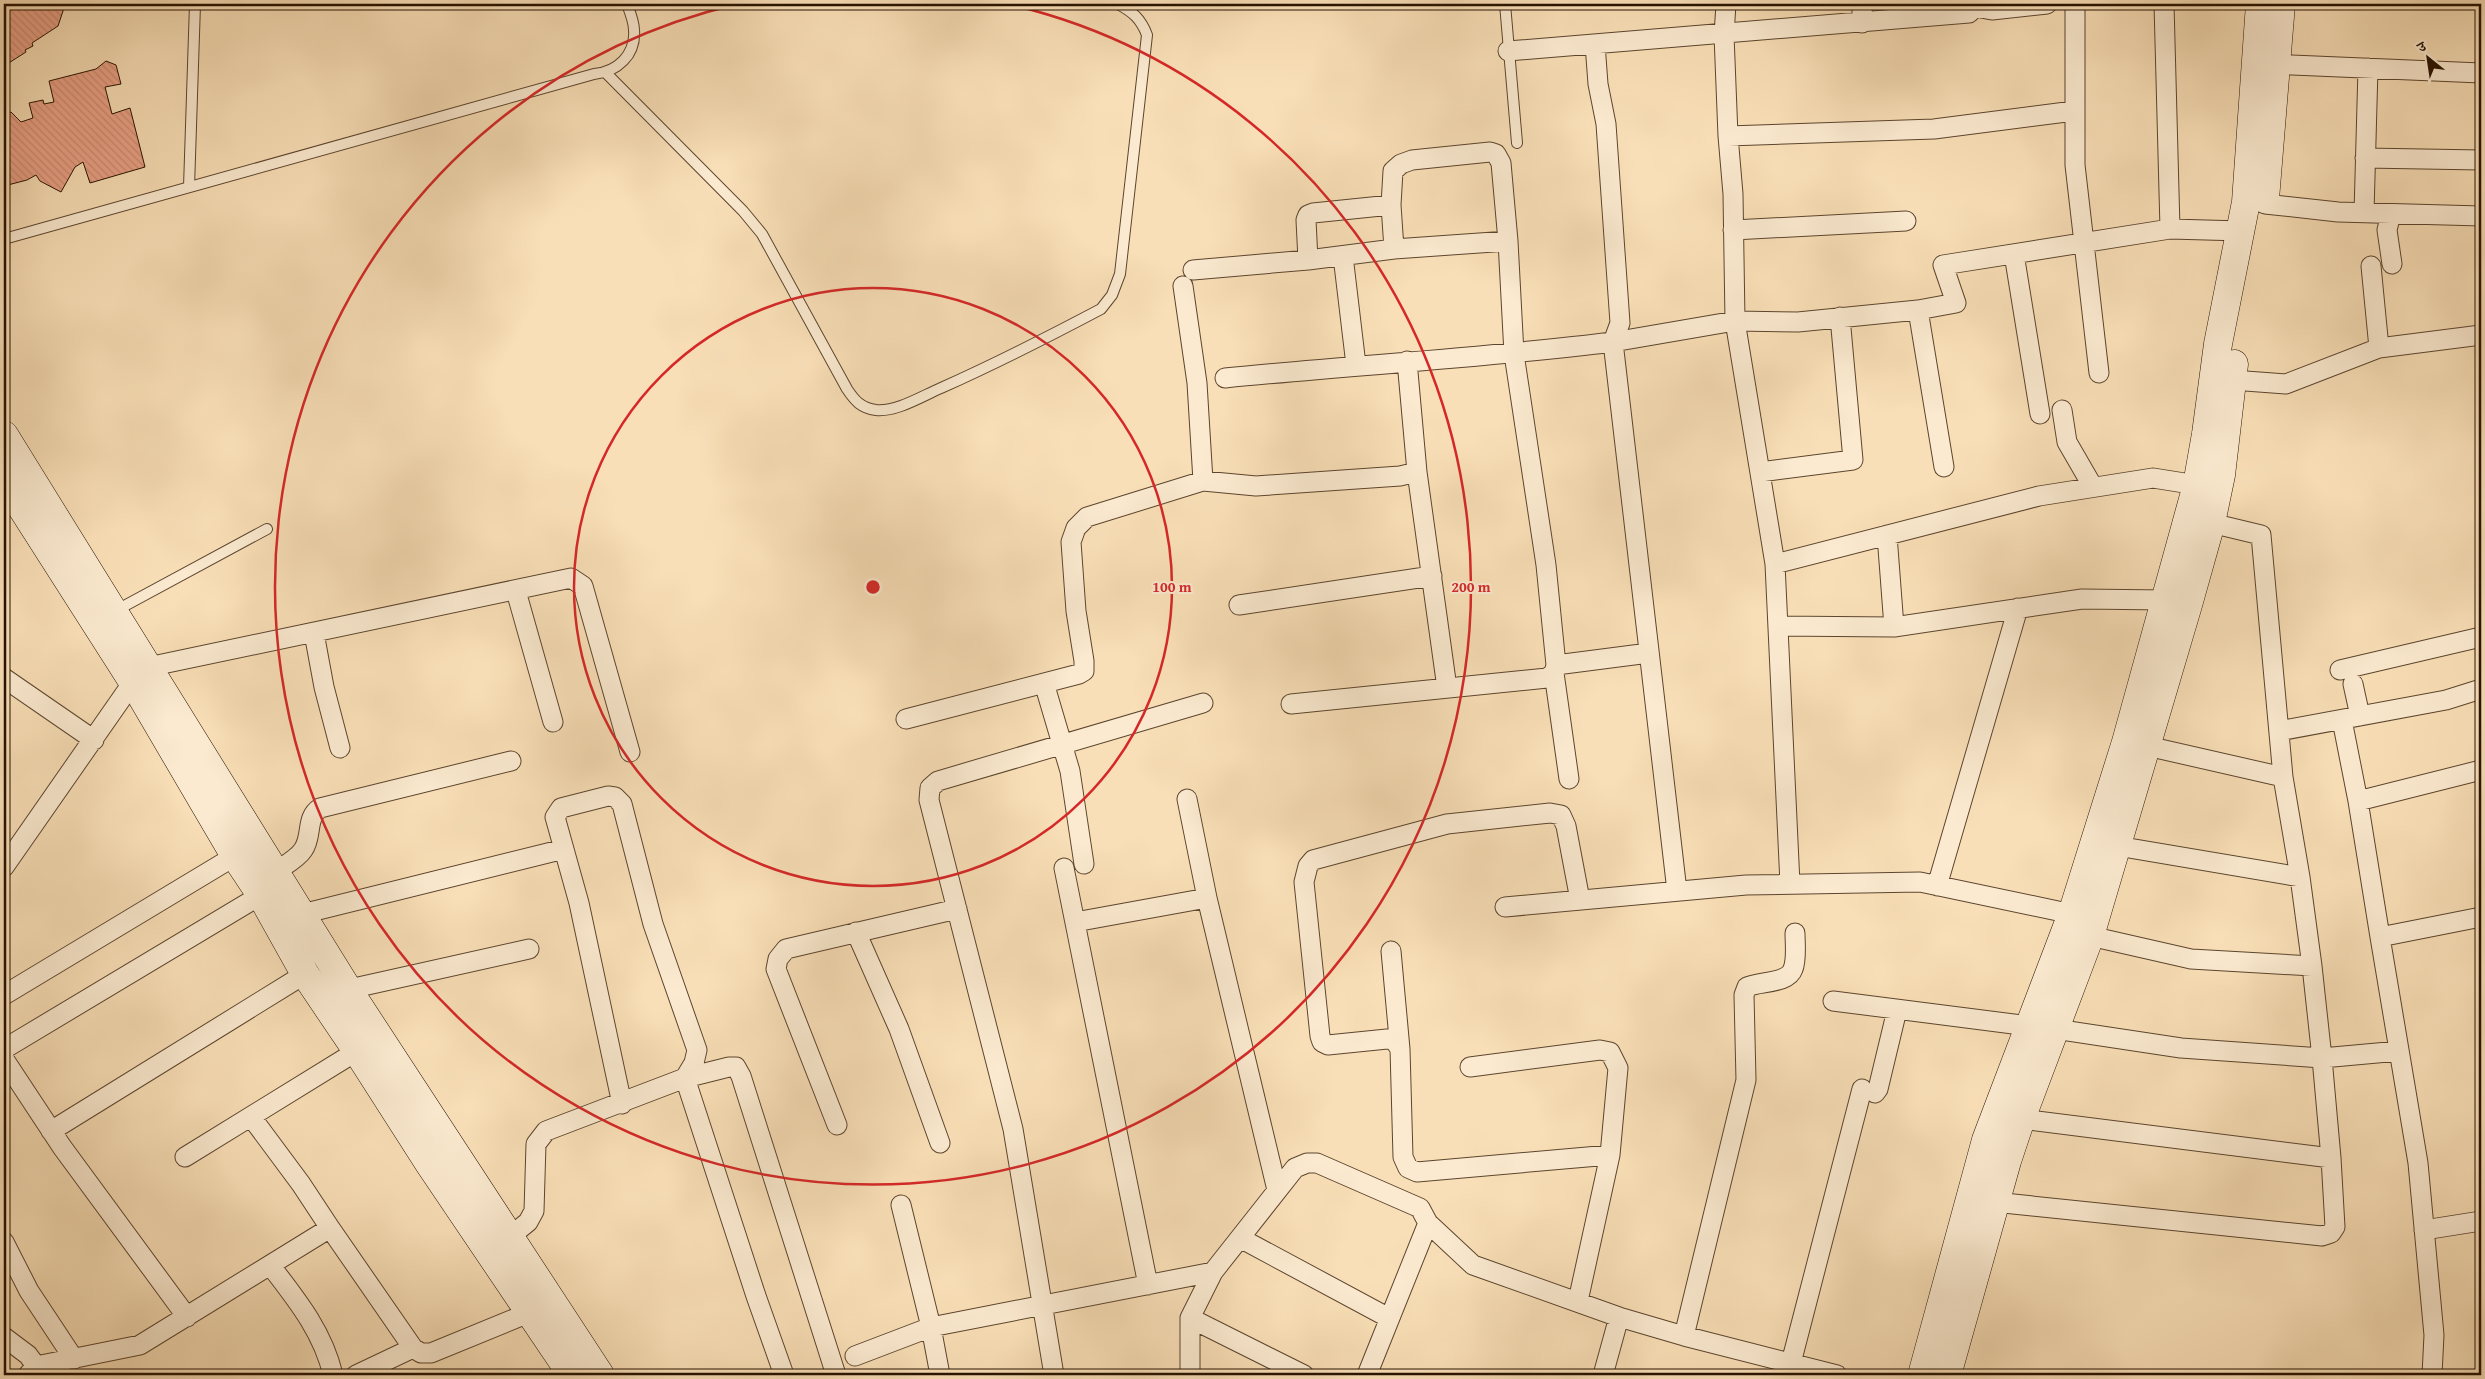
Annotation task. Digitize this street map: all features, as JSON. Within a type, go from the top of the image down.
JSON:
[{"type":"street","points":[[1726,4],[1724,35],[1734,230],[1735,321],[1775,564],[1790,884]]},
{"type":"street","points":[[1862,4],[1862,23]]},
{"type":"street","points":[[1508,51],[1724,35],[1969,13],[1974,5],[1992,10],[2047,4]]},
{"type":"street","points":[[2074,4],[2075,165],[2086,242],[2099,373]]},
{"type":"street","points":[[2164,4],[2170,229]]},
{"type":"street","points":[[1922,1375],[1986,1140],[2090,936],[2211,523],[2221,475],[2241,321],[2265,204],[2267,64],[2260,4]]},
{"type":"street","points":[[1947,1375],[1994,1202],[2021,1119],[2042,1028],[2072,914],[2126,742],[2197,485],[2218,344],[2242,231],[2250,164],[2267,64],[2281,4]]},
{"type":"street","points":[[1595,44],[1598,84],[1606,124],[1620,323],[1613,342],[1677,891]]},
{"type":"street","points":[[2267,64],[2481,72]]},
{"type":"street","points":[[2364,213],[2368,68]]},
{"type":"street","points":[[1728,136],[1934,129],[2074,111]]},
{"type":"street","points":[[1394,249],[1391,205],[1392,171],[1401,164],[1412,160],[1490,152],[1496,154],[1501,163],[1508,241],[1514,354],[1546,565],[1555,669],[1569,779]]},
{"type":"street","points":[[2366,158],[2481,160]]},
{"type":"street","points":[[2265,204],[2338,212],[2481,216]]},
{"type":"street","points":[[1308,260],[1306,220],[1308,215],[1391,205]]},
{"type":"street","points":[[2391,214],[2387,230],[2392,264]]},
{"type":"street","points":[[1734,230],[1906,221]]},
{"type":"street","points":[[1225,378],[1356,365],[1514,354],[1613,342],[1735,321],[1798,322],[1918,310],[1956,303],[1943,265],[2170,229],[2242,231]]},
{"type":"street","points":[[1194,270],[1308,260],[1394,249],[1508,241]]},
{"type":"street","points":[[2014,254],[2040,414]]},
{"type":"street","points":[[1343,256],[1356,365]]},
{"type":"street","points":[[2371,266],[2379,348]]},
{"type":"street","points":[[1183,286],[1197,384],[1203,480]]},
{"type":"street","points":[[1918,310],[1944,467]]},
{"type":"street","points":[[1760,472],[1853,460],[1840,317]]},
{"type":"street","points":[[2232,380],[2286,384],[2379,348],[2481,335]]},
{"type":"street","points":[[1407,361],[1417,472],[1447,688]]},
{"type":"street","points":[[2062,410],[2067,442],[2093,487]]},
{"type":"street","points":[[4,434],[115,611],[141,674],[235,856],[261,895],[321,998],[430,1165],[500,1244],[600,1375]]},
{"type":"street","points":[[906,719],[1084,671],[1076,611],[1071,542],[1076,528],[1087,517],[1203,480],[1256,486],[1400,476],[1417,472]]},
{"type":"street","points":[[1775,564],[2039,496],[2152,478],[2197,485]]},
{"type":"street","points":[[4,480],[141,674],[302,914],[500,1244],[531,1312],[572,1375]]},
{"type":"street","points":[[1994,1202],[2322,1236],[2331,1233],[2335,1226],[2322,1058],[2300,876],[2282,777],[2261,535],[2211,523]]},
{"type":"street","points":[[1887,536],[1894,627]]},
{"type":"street","points":[[1239,604],[1432,576]]},
{"type":"street","points":[[4,867],[141,674],[314,633],[571,578],[583,586],[630,752]]},
{"type":"street","points":[[516,590],[553,722]]},
{"type":"street","points":[[1778,626],[1894,627],[2082,599],[2166,600]]},
{"type":"street","points":[[1937,886],[2018,608]]},
{"type":"street","points":[[314,633],[324,687],[340,748]]},
{"type":"street","points":[[2340,670],[2481,637]]},
{"type":"street","points":[[1291,704],[1547,678],[1555,669],[1649,653]]},
{"type":"street","points":[[4,678],[94,740]]},
{"type":"street","points":[[1044,683],[1070,771],[1084,864]]},
{"type":"street","points":[[2353,684],[2360,716]]},
{"type":"street","points":[[2279,731],[2446,700],[2481,689]]},
{"type":"street","points":[[1054,1375],[1040,1305],[1013,1129],[929,800],[930,788],[938,781],[1203,704]]},
{"type":"street","points":[[2342,720],[2358,801],[2418,1163],[2434,1335],[2432,1375]]},
{"type":"street","points":[[2147,746],[2282,777]]},
{"type":"street","points":[[275,872],[303,851],[313,812],[320,808],[511,760]]},
{"type":"street","points":[[2358,801],[2481,770]]},
{"type":"street","points":[[622,1104],[579,903],[555,816],[558,810],[608,796],[619,800],[653,924],[697,1050],[694,1063],[685,1078],[756,1296],[784,1375]]},
{"type":"street","points":[[1187,799],[1207,898],[1277,1190]]},
{"type":"street","points":[[1400,1049],[1394,1040],[1387,1038],[1328,1045],[1322,1042],[1304,882],[1308,866],[1312,860],[1447,824],[1550,813],[1561,815],[1566,826],[1580,900]]},
{"type":"street","points":[[2117,846],[2300,876]]},
{"type":"street","points":[[302,914],[564,849]]},
{"type":"street","points":[[4,995],[235,856]]},
{"type":"street","points":[[1064,868],[1148,1285]]},
{"type":"street","points":[[1504,907],[1746,885],[1920,882],[2072,914]]},
{"type":"street","points":[[4,1048],[261,895]]},
{"type":"street","points":[[1075,922],[1207,898]]},
{"type":"street","points":[[837,1125],[776,969],[778,959],[786,949],[957,909]]},
{"type":"street","points":[[2380,937],[2481,918]]},
{"type":"street","points":[[856,932],[899,1029],[940,1143]]},
{"type":"street","points":[[1684,1336],[1746,1080],[1744,995],[1747,987],[1782,979],[1790,974],[1794,968],[1795,933]]},
{"type":"street","points":[[2090,936],[2191,959],[2312,966]]},
{"type":"street","points":[[321,998],[347,988],[529,949]]},
{"type":"street","points":[[1391,951],[1400,1049],[1404,1157],[1408,1168],[1417,1172],[1610,1155]]},
{"type":"street","points":[[51,1130],[306,974]]},
{"type":"street","points":[[1834,1001],[2181,1048],[2322,1058],[2399,1051]]},
{"type":"street","points":[[1791,1363],[1869,1091],[1878,1089],[1897,1010]]},
{"type":"street","points":[[1470,1067],[1600,1050],[1610,1052],[1618,1068],[1610,1155],[1578,1301]]},
{"type":"street","points":[[185,1157],[252,1118],[357,1051]]},
{"type":"street","points":[[4,1059],[51,1130],[187,1317]]},
{"type":"street","points":[[500,1244],[528,1222],[534,1211],[536,1144],[546,1131],[622,1104],[662,1085],[729,1067],[736,1067],[742,1076],[836,1375]]},
{"type":"street","points":[[252,1118],[302,1184],[413,1348],[431,1353],[531,1312]]},
{"type":"street","points":[[2021,1119],[2331,1158]]},
{"type":"street","points":[[1190,1375],[1190,1318],[1213,1272],[1295,1168],[1307,1163],[1317,1163],[1420,1208],[1428,1223],[1473,1265],[1619,1317],[1684,1336],[1837,1375]]},
{"type":"street","points":[[902,1205],[940,1375]]},
{"type":"street","points":[[2424,1230],[2481,1221]]},
{"type":"street","points":[[1367,1375],[1428,1223]]},
{"type":"street","points":[[4,1337],[28,1355],[32,1371],[74,1359],[140,1345],[330,1228]]},
{"type":"street","points":[[1240,1238],[1389,1318]]},
{"type":"street","points":[[4,1242],[29,1291],[74,1359]]},
{"type":"street","points":[[270,1265],[305,1309],[327,1351],[333,1375]]},
{"type":"street","points":[[855,1356],[931,1328],[1213,1272]]},
{"type":"street","points":[[1603,1375],[1619,1317]]},
{"type":"street","points":[[1190,1318],[1304,1375]]},
{"type":"street","points":[[356,1375],[413,1348]]},
{"type":"lane","points":[[189,187],[195,4]]},
{"type":"lane","points":[[4,239],[594,74],[606,73],[615,69],[624,61],[633,44],[634,28],[628,4]]},
{"type":"lane","points":[[606,73],[743,210],[762,234],[857,404],[876,410],[887,409],[910,402],[1004,360],[1101,309],[1112,295],[1120,274],[1147,35],[1142,23],[1133,11],[1118,4]]},
{"type":"lane","points":[[1505,4],[1517,143]]},
{"type":"lane","points":[[115,611],[267,529]]},
{"type":"building","points":[[4,4],[63,4],[63,11],[58,26],[32,43],[33,46],[25,50],[26,52],[4,66]]},
{"type":"building","points":[[106,61],[116,65],[121,84],[105,87],[112,114],[130,108],[145,167],[90,183],[83,162],[75,167],[61,192],[40,181],[36,175],[27,180],[4,186],[4,115],[11,112],[21,122],[33,118],[29,103],[43,100],[44,104],[54,102],[49,81],[96,69]]}]
